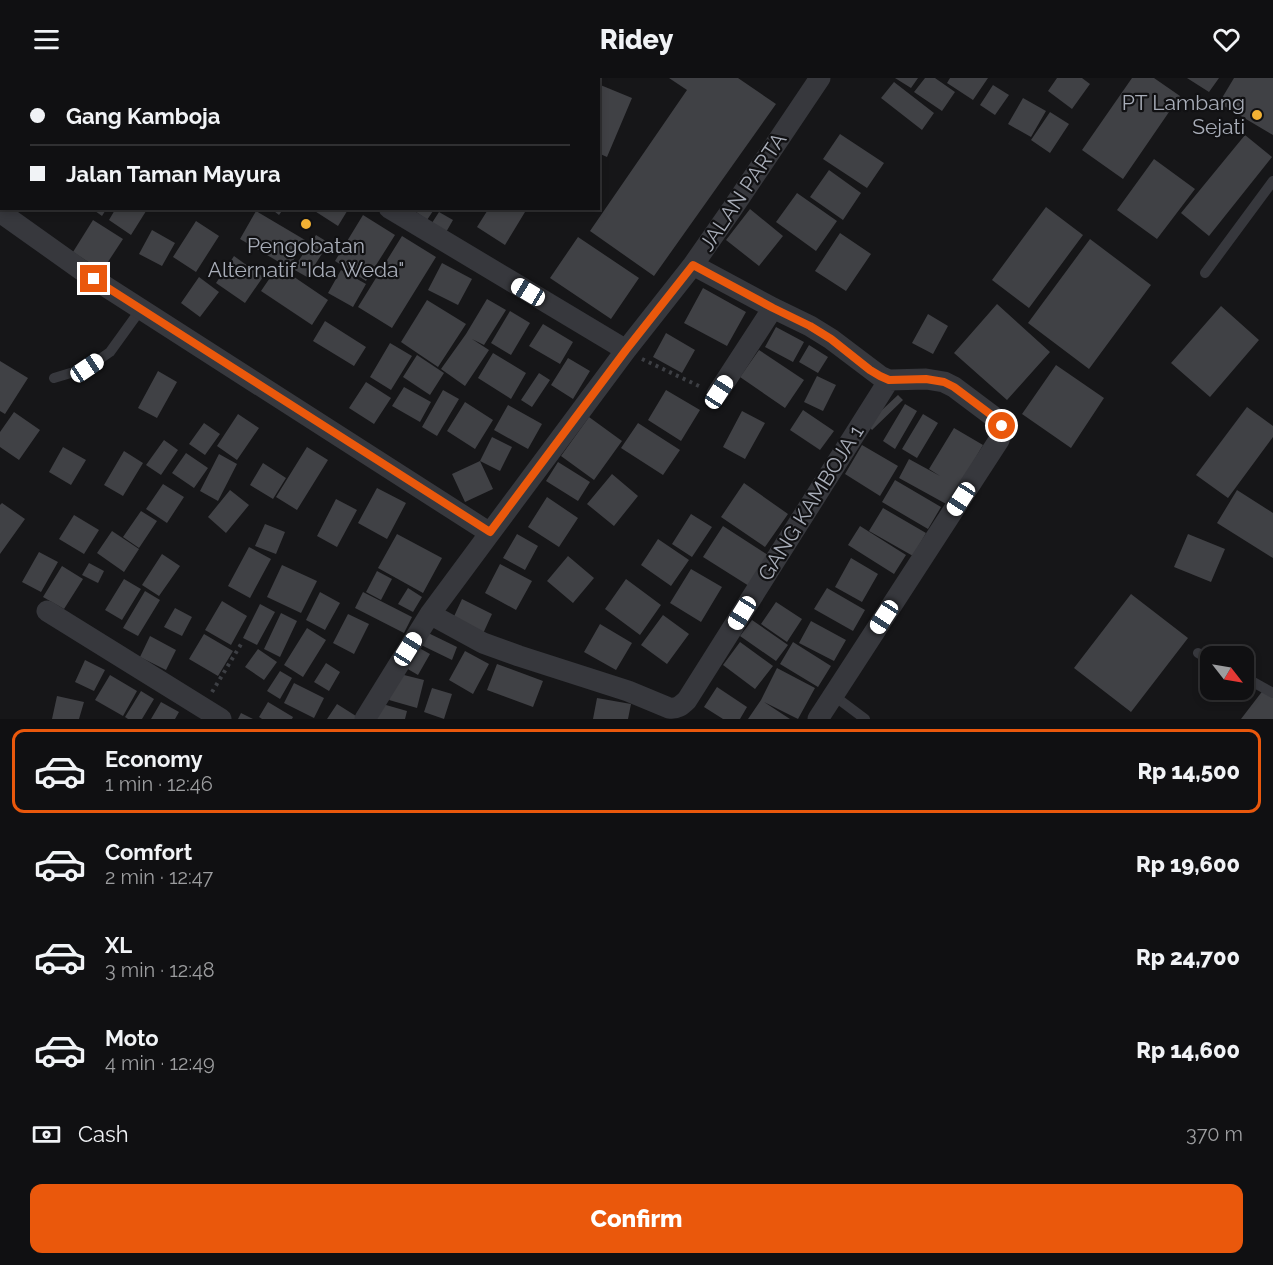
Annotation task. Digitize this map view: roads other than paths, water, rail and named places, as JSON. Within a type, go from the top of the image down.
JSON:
[{"type":"street","name":"JALAN PARTA","points":[[365,719],[430,614],[622,356],[693,265],[820,78]]},
{"type":"street","points":[[392,210],[622,356]]},
{"type":"street","points":[[0,212],[94,279],[490,532]]},
{"type":"street","points":[[693,265],[810,326],[880,376],[889,380],[926,379],[944,382],[954,387],[998,420],[1002,426],[999,440],[818,719]]},
{"type":"street","points":[[717,394],[773,308]]},
{"type":"street","name":"GANG KAMBOJA 1","points":[[667,714],[682,706],[687,700],[889,380]]},
{"type":"street","points":[[47,611],[221,719]]},
{"type":"street","points":[[430,614],[483,643],[628,691],[667,714]]},
{"type":"lane","points":[[1205,273],[1273,181]]},
{"type":"lane","points":[[54,378],[87,368],[110,352],[141,309]]},
{"type":"lane","points":[[1254,683],[1273,693]]},
{"type":"lane","points":[[833,695],[865,719]]},
{"type":"place","name":"PT Lambang Sejati","points":[[1257,115]]},
{"type":"place","name":"Pengobatan Alternatif \"Ida Weda\"","points":[[306,224]]}]
